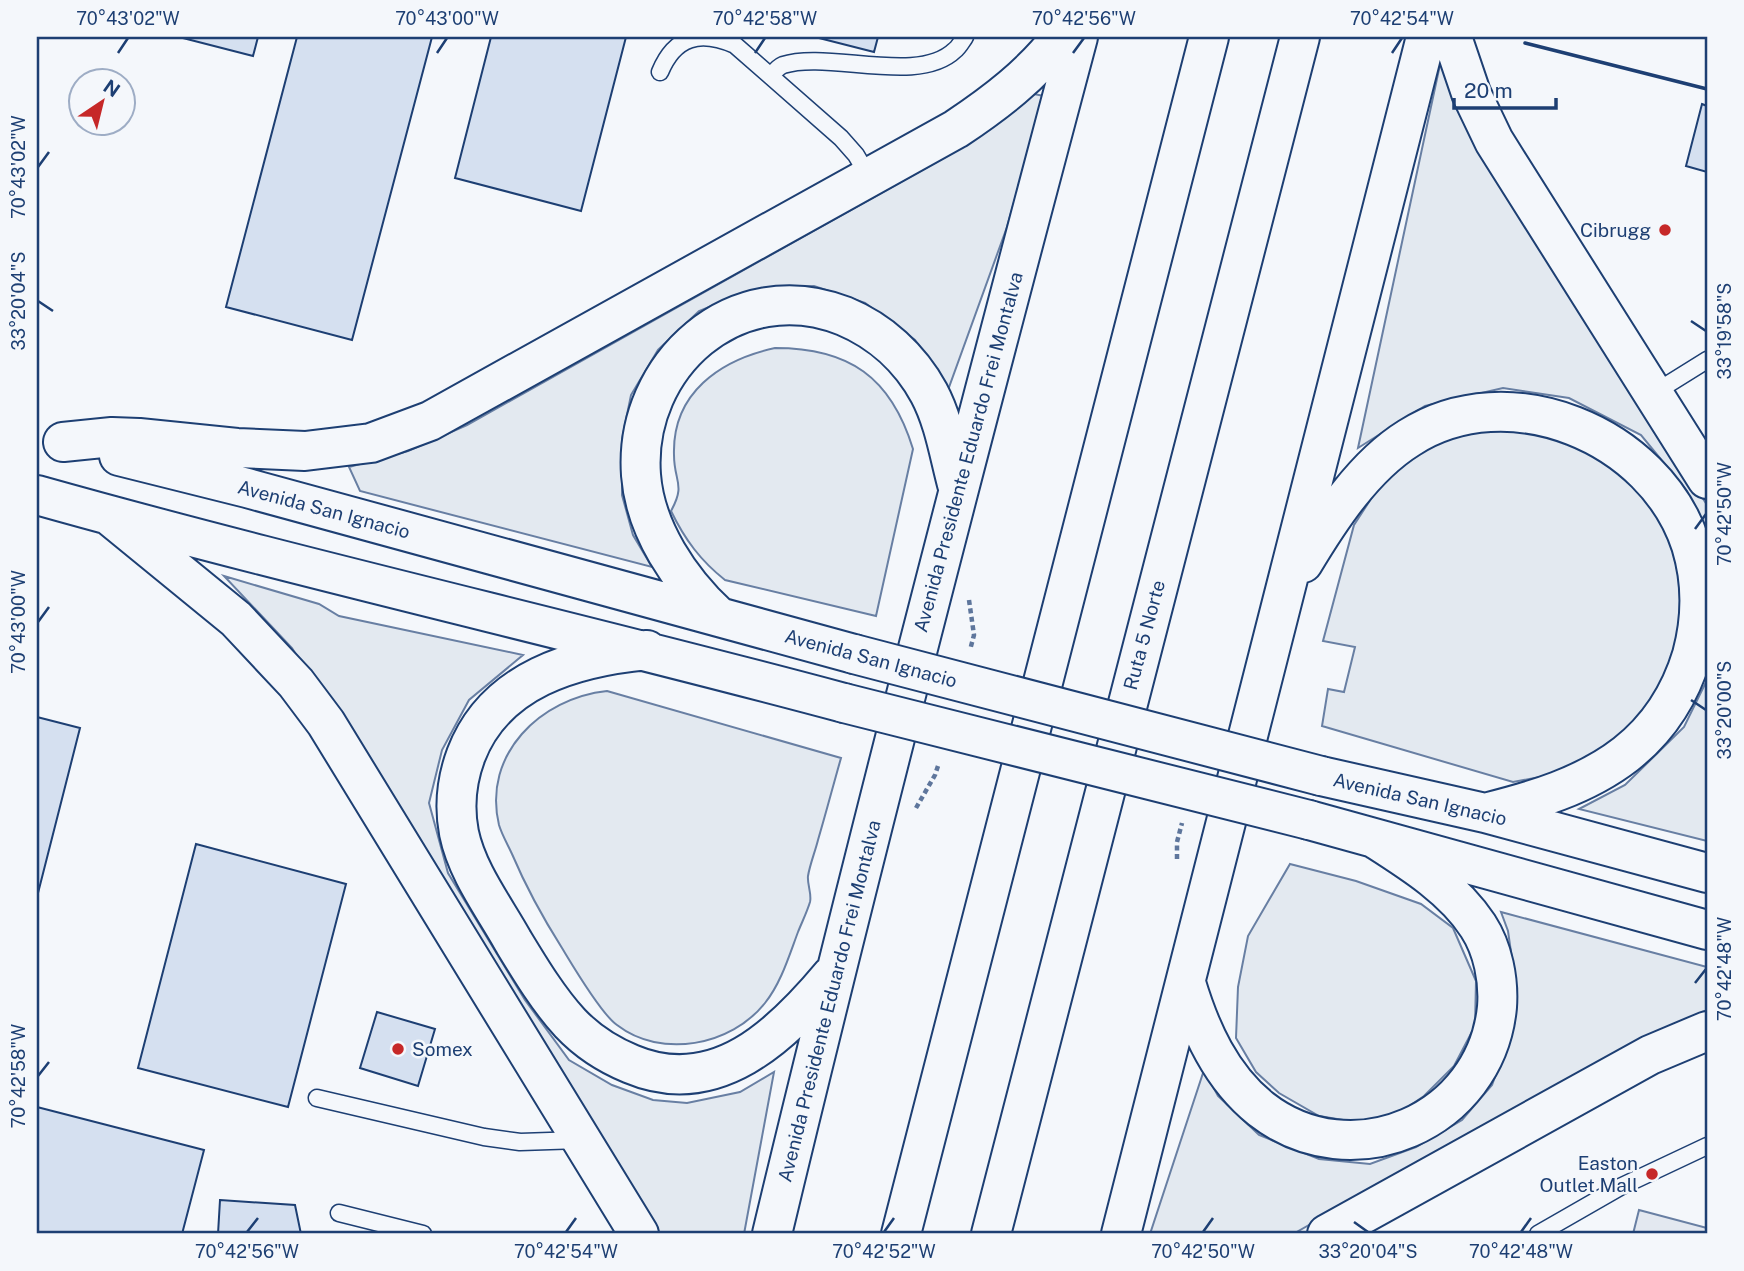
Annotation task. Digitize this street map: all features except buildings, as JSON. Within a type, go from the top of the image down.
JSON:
[{"type":"main road","points":[[50,439],[139,438],[237,449],[305,451],[371,443],[430,421],[956,129],[993,104],[1041,61],[1061,37]]},
{"type":"main road","name":"Avenida Presidente Eduardo Frei Montalva","points":[[772,1234],[835,971],[958,487],[1078,37]]},
{"type":"main road","points":[[901,1234],[1209,37]]},
{"type":"main road","name":"Ruta 5 Norte","points":[[990,1234],[1300,37]]},
{"type":"main road","points":[[1121,1234],[1426,37]]},
{"type":"main road","points":[[1452,37],[1471,93],[1494,141],[1707,479]]},
{"type":"main road","points":[[719,617],[700,599],[668,553],[645,497],[641,454],[648,414],[665,377],[678,357],[695,339],[715,325],[752,310],[792,305],[836,313],[880,336],[900,352],[928,392],[938,413],[958,487]]},
{"type":"main road","points":[[1283,602],[1317,540],[1370,472],[1408,438],[1430,425],[1455,416],[1507,410],[1559,420],[1605,441],[1647,474],[1679,518],[1691,544],[1697,571],[1700,597],[1698,624],[1686,675],[1675,699],[1644,739],[1624,756],[1532,801],[1485,813]]},
{"type":"main road","name":"Avenida San Ignacio","points":[[50,439],[247,488],[853,654],[1321,776],[1485,813],[1707,873]]},
{"type":"main road","points":[[37,495],[425,597],[648,650],[844,703],[1309,820],[1707,930]]},
{"type":"main road","points":[[110,516],[236,619],[272,656],[318,713],[639,1234]]},
{"type":"main road","points":[[648,650],[591,658],[564,666],[528,682],[497,705],[481,725],[461,768],[457,789],[459,832],[474,874],[523,957],[571,1024],[593,1044],[618,1059],[645,1070],[690,1074],[713,1069],[743,1057],[782,1030],[835,971]]},
{"type":"main road","points":[[1186,983],[1207,1041],[1223,1067],[1261,1108],[1282,1122],[1304,1133],[1358,1139],[1399,1133],[1440,1111],[1471,1078],[1482,1059],[1496,1018],[1496,971],[1479,928],[1466,910],[1413,863],[1377,840]]},
{"type":"main road","points":[[1327,1234],[1650,1055],[1707,1031]]},
{"type":"lane","points":[[660,72],[677,44],[698,37],[716,37],[735,45],[841,138],[856,155],[869,177]]},
{"type":"lane","points":[[771,76],[780,65],[808,62],[894,66],[927,64],[954,51],[965,37]]},
{"type":"lane","points":[[1654,393],[1707,360]]},
{"type":"lane","points":[[317,1098],[484,1137],[520,1142],[583,1140]]},
{"type":"lane","points":[[1538,1234],[1620,1187],[1707,1146]]},
{"type":"lane","points":[[339,1213],[424,1234]]},
{"type":"shaded area","points":[[1441,60],[1488,157],[1707,505],[1707,541],[1687,491],[1641,435],[1569,398],[1503,388],[1425,406],[1358,448]]},
{"type":"shaded area","points":[[1029,93],[1044,96],[1007,227],[948,390],[915,340],[865,303],[814,286],[772,287],[699,311],[658,350],[631,395],[622,439],[622,495],[633,535],[652,567],[360,491],[349,467],[408,451],[467,425],[951,154]]},
{"type":"shaded area","points":[[775,348],[801,349],[825,354],[864,372],[893,403],[904,424],[913,449],[876,616],[725,580],[694,549],[671,511],[679,489],[674,464],[676,433],[681,414],[691,397],[718,371],[736,361]]},
{"type":"shaded area","points":[[1506,421],[1593,448],[1640,486],[1669,534],[1683,596],[1675,663],[1652,707],[1607,748],[1572,771],[1513,782],[1322,726],[1328,689],[1344,692],[1355,647],[1323,641],[1354,525],[1391,468],[1447,431]]},
{"type":"shaded area","points":[[224,576],[319,604],[339,616],[523,655],[469,700],[442,750],[429,803],[448,873],[525,1000],[569,1060],[612,1085],[653,1100],[687,1103],[740,1092],[774,1072],[744,1234],[656,1234],[603,1140],[292,648]]},
{"type":"shaded area","points":[[1707,680],[1707,841],[1579,809],[1625,785],[1684,727]]},
{"type":"shaded area","points":[[607,691],[841,758],[809,872],[810,902],[780,978],[771,995],[751,1018],[715,1038],[695,1043],[654,1042],[635,1036],[610,1019],[588,989],[542,914],[499,825],[496,799],[499,775],[508,753],[522,734],[539,718],[560,705]]},
{"type":"shaded area","points":[[1290,864],[1356,881],[1421,904],[1453,928],[1476,981],[1475,1026],[1454,1066],[1424,1096],[1396,1115],[1361,1123],[1319,1116],[1279,1093],[1256,1072],[1236,1038],[1238,987],[1248,936]]},
{"type":"shaded area","points":[[1501,912],[1707,967],[1707,1010],[1573,1076],[1293,1234],[1150,1234],[1204,1070],[1218,1096],[1259,1135],[1319,1159],[1370,1164],[1416,1147],[1462,1120],[1492,1085],[1515,1022],[1514,973],[1508,931]]},
{"type":"shaded area","points":[[1639,1210],[1707,1228],[1707,1234],[1633,1234]]},
{"type":"wall","points":[[1525,43],[1707,89]]},
{"type":"place","name":"Cibrugg","points":[[1665,230]]},
{"type":"place","name":"Somex","points":[[398,1049]]},
{"type":"place","name":"Easton Outlet Mall","points":[[1652,1174]]}]
